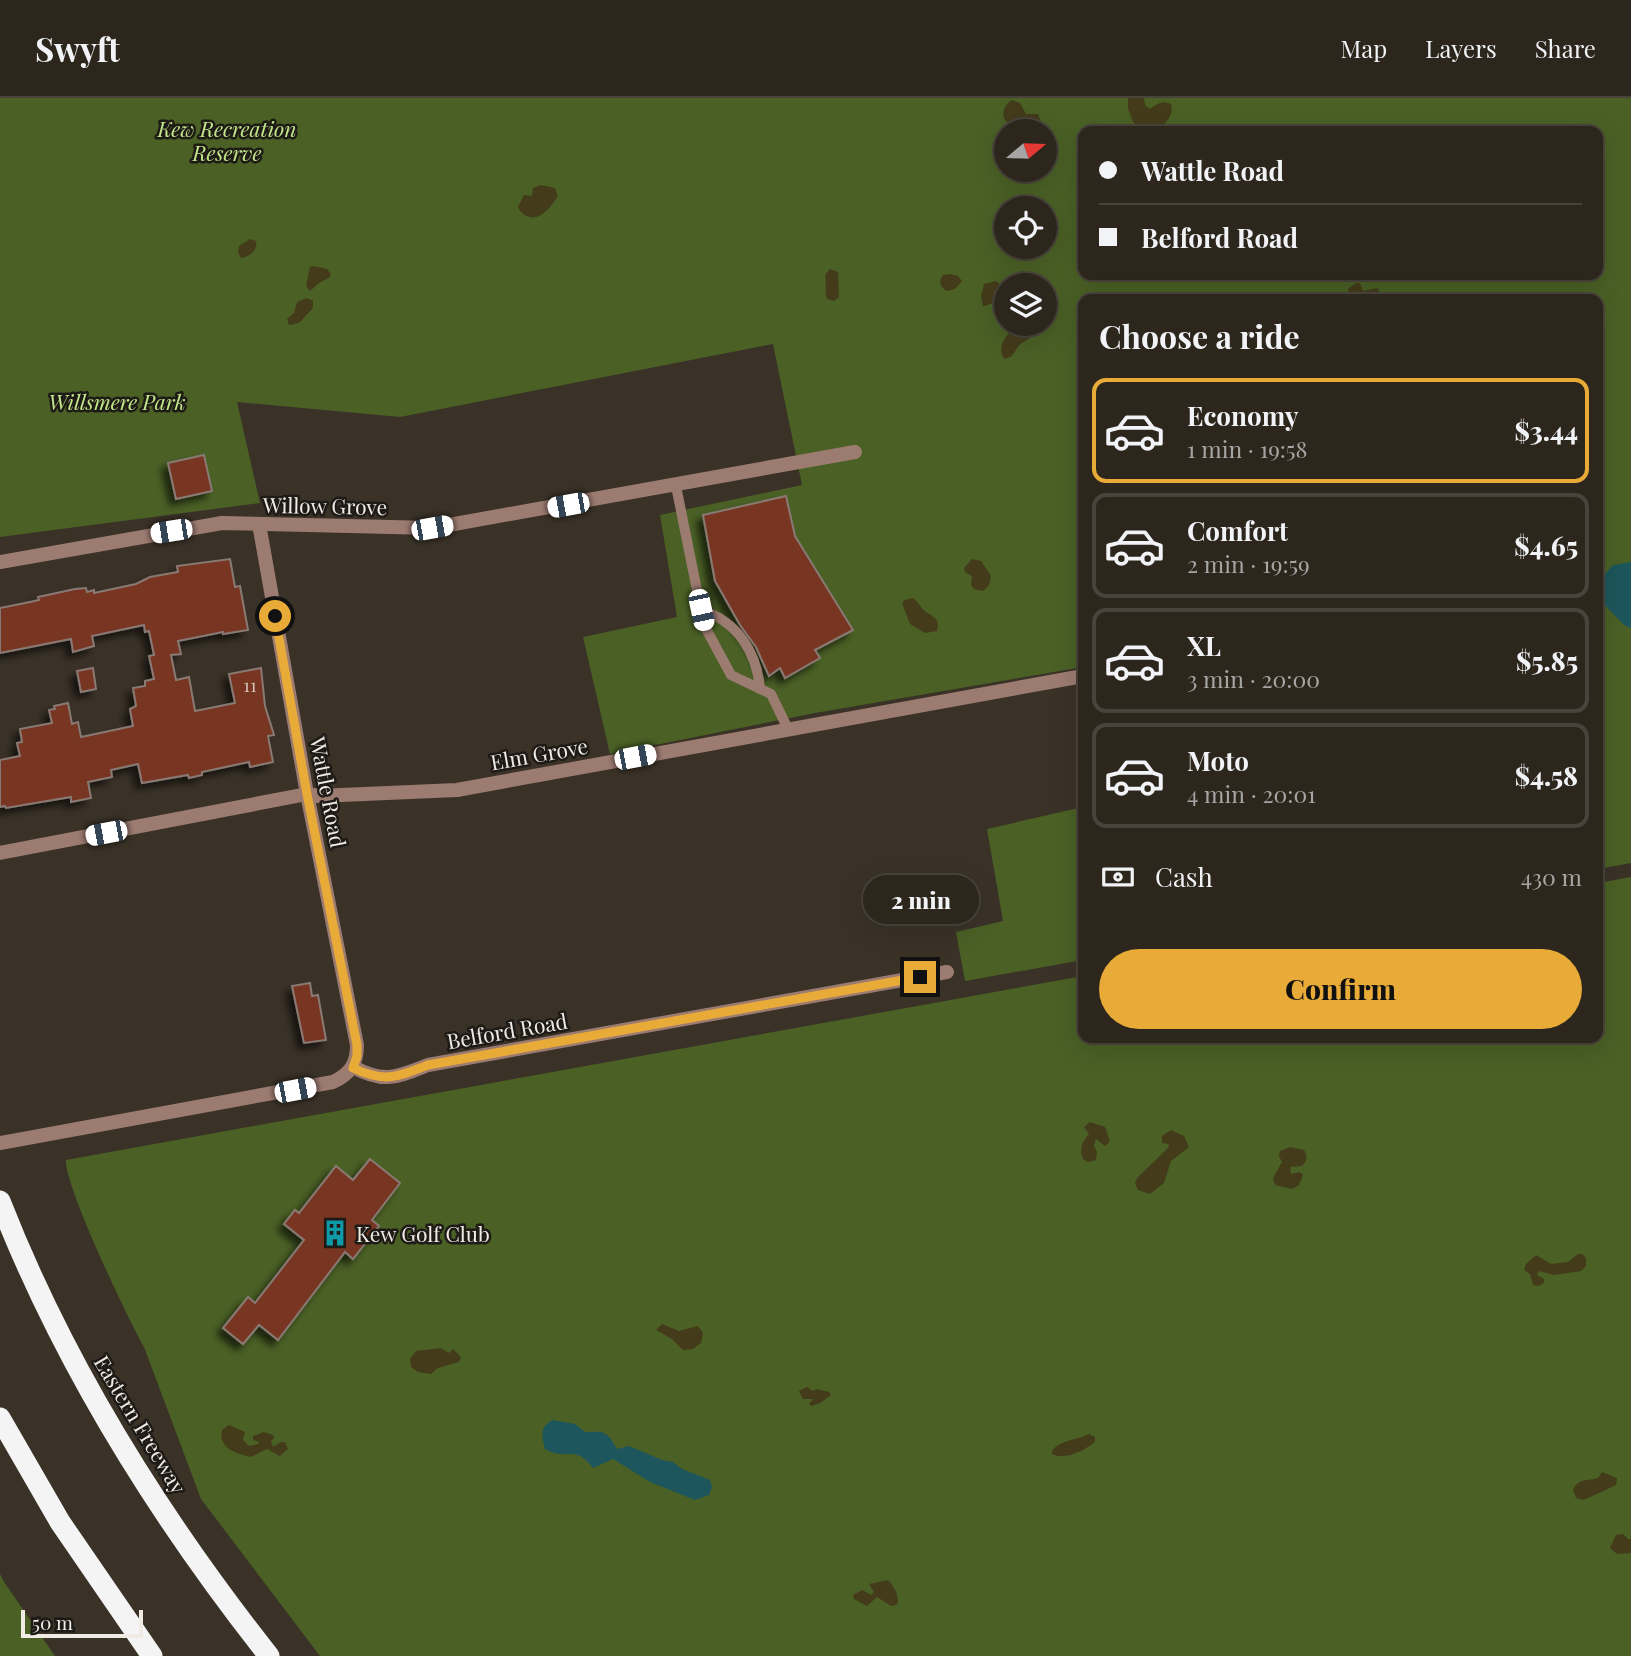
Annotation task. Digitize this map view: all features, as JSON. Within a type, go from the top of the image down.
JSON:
[{"type":"highway","name":"Eastern Freeway","points":[[0,1200],[48,1310],[141,1476],[194,1556],[270,1656]]},
{"type":"highway","points":[[0,1418],[60,1522],[152,1656]]},
{"type":"street","name":"Willow Grove","points":[[0,562],[222,523],[432,528],[855,452]]},
{"type":"street","name":"Wattle Road","points":[[259,524],[307,794],[357,1045],[353,1068]]},
{"type":"street","name":"Elm Grove","points":[[0,853],[307,794],[318,796],[457,790],[1078,677]]},
{"type":"street","name":"Belford Road","points":[[353,1068],[387,1079],[428,1065],[947,972]]},
{"type":"street","points":[[0,1143],[333,1082],[344,1077],[353,1068]]},
{"type":"lane","points":[[677,486],[704,625],[731,675],[771,694],[788,729]]},
{"type":"lane","points":[[701,610],[719,615],[736,628],[759,669],[760,689]]},
{"type":"green space","points":[[0,98],[1631,98],[1631,863],[1603,868],[1603,294],[1078,294],[1078,668],[815,713],[610,754],[583,637],[677,617],[660,515],[802,485],[773,344],[400,417],[237,402],[260,503],[0,537]]},
{"type":"green space","points":[[1078,808],[1078,961],[965,981],[956,932],[1003,921],[987,829]]},
{"type":"green space","name":"Kew Golf Club","points":[[1631,877],[1631,1656],[320,1656],[201,1499],[144,1347],[98,1252],[68,1174],[66,1160],[1078,977],[1078,1043],[1603,1043],[1603,882]]},
{"type":"green space","points":[[0,1574],[4,1582],[55,1656],[0,1656]]},
{"type":"sand","points":[[1128,98],[1144,98],[1145,105],[1150,109],[1158,104],[1168,103],[1172,109],[1169,118],[1161,126],[1138,126],[1133,122]]},
{"type":"sand","points":[[1012,100],[1020,103],[1026,114],[1038,114],[1040,119],[1005,119],[1007,105]]},
{"type":"sand","points":[[541,185],[555,188],[558,196],[541,215],[526,216],[518,207],[524,195],[532,196],[533,188]]},
{"type":"sand","points":[[250,239],[256,241],[256,248],[241,258],[239,246]]},
{"type":"sand","points":[[310,267],[327,269],[331,274],[310,291],[306,286]]},
{"type":"sand","points":[[830,269],[838,272],[839,297],[834,301],[827,299],[826,293],[825,275]]},
{"type":"sand","points":[[943,275],[958,276],[962,281],[955,289],[946,291],[940,280]]},
{"type":"sand","points":[[994,282],[994,301],[986,306],[983,306],[981,296],[984,284]]},
{"type":"sand","points":[[1360,283],[1363,291],[1377,288],[1379,291],[1379,294],[1349,294],[1348,289]]},
{"type":"sand","points":[[307,298],[313,301],[313,308],[299,323],[289,325],[287,319],[294,313],[297,302]]},
{"type":"sand","points":[[1006,336],[1033,336],[1019,345],[1012,356],[1005,359],[1002,345]]},
{"type":"sand","points":[[972,559],[981,561],[991,576],[989,585],[983,591],[974,589],[971,585],[972,576],[965,572],[964,568]]},
{"type":"sand","points":[[913,598],[936,619],[937,631],[925,633],[910,624],[902,603]]},
{"type":"sand","points":[[1090,1122],[1105,1127],[1110,1141],[1105,1146],[1096,1139],[1096,1160],[1088,1162],[1083,1159],[1081,1149],[1089,1134],[1084,1127]]},
{"type":"sand","points":[[1171,1130],[1184,1136],[1189,1147],[1171,1161],[1164,1183],[1150,1194],[1138,1190],[1135,1183],[1137,1178],[1168,1148],[1169,1144],[1162,1143],[1162,1136]]},
{"type":"sand","points":[[1290,1147],[1304,1150],[1306,1156],[1302,1166],[1290,1167],[1291,1174],[1300,1172],[1303,1175],[1299,1185],[1292,1189],[1275,1185],[1273,1178],[1282,1162],[1280,1151]]},
{"type":"sand","points":[[1578,1254],[1586,1258],[1586,1266],[1581,1271],[1554,1275],[1539,1271],[1537,1275],[1544,1279],[1544,1283],[1538,1286],[1533,1285],[1530,1274],[1524,1270],[1526,1264],[1536,1255],[1551,1264],[1568,1262]]},
{"type":"sand","points":[[662,1324],[679,1331],[698,1326],[703,1333],[701,1343],[693,1349],[683,1350],[672,1339],[656,1330]]},
{"type":"sand","points":[[441,1348],[449,1353],[453,1349],[461,1357],[459,1362],[438,1368],[431,1374],[418,1372],[411,1367],[410,1359],[416,1351]]},
{"type":"sand","points":[[807,1387],[813,1391],[817,1389],[829,1392],[831,1395],[811,1406],[809,1404],[813,1399],[803,1399],[799,1391]]},
{"type":"sand","points":[[229,1425],[245,1432],[243,1440],[249,1446],[258,1444],[259,1442],[253,1440],[253,1436],[264,1432],[273,1435],[273,1447],[285,1442],[288,1449],[280,1456],[267,1449],[251,1457],[234,1452],[225,1446],[221,1436],[222,1430]]},
{"type":"sand","points":[[1089,1434],[1095,1437],[1095,1442],[1075,1454],[1052,1454],[1055,1447]]},
{"type":"sand","points":[[1602,1472],[1617,1478],[1616,1485],[1584,1500],[1576,1498],[1573,1490],[1578,1483],[1598,1478]]},
{"type":"sand","points":[[1623,1534],[1631,1539],[1631,1553],[1617,1554],[1610,1548],[1616,1535]]},
{"type":"sand","points":[[888,1580],[896,1592],[897,1605],[891,1606],[877,1597],[867,1606],[854,1599],[853,1595],[862,1590],[871,1595],[874,1592],[869,1584]]},
{"type":"water","points":[[1631,562],[1631,628],[1624,625],[1603,603],[1603,576],[1613,565]]},
{"type":"water","points":[[552,1420],[575,1424],[585,1432],[605,1433],[617,1449],[629,1446],[673,1462],[682,1469],[710,1480],[712,1487],[709,1495],[695,1500],[650,1482],[613,1459],[593,1468],[576,1454],[553,1453],[545,1449],[542,1433]]},
{"type":"building","points":[[204,455],[212,491],[176,499],[168,463]]},
{"type":"building","points":[[786,496],[795,536],[853,630],[815,650],[820,658],[785,678],[780,668],[769,676],[756,647],[715,581],[703,515]]},
{"type":"building","points":[[230,559],[235,587],[240,586],[248,630],[178,641],[181,654],[171,655],[176,680],[189,677],[195,711],[235,703],[229,674],[261,668],[265,706],[274,735],[268,736],[273,762],[250,767],[249,762],[202,772],[202,775],[189,778],[188,775],[142,783],[138,764],[111,770],[112,777],[88,782],[91,798],[71,802],[71,797],[0,807],[0,760],[20,756],[17,743],[22,742],[20,729],[52,723],[49,710],[68,703],[72,724],[78,722],[81,737],[133,726],[130,709],[136,706],[133,688],[145,686],[145,681],[154,679],[149,656],[154,655],[149,631],[145,632],[144,625],[92,636],[94,646],[73,652],[71,639],[0,653],[0,608],[75,589],[86,588],[87,592],[94,590],[94,593],[178,572],[177,566]]},
{"type":"building","points":[[93,668],[96,689],[81,692],[77,671]]},
{"type":"building","points":[[310,983],[312,996],[318,995],[326,1040],[304,1043],[292,986]]},
{"type":"building","name":"Kew Golf Club","points":[[370,1159],[400,1183],[372,1220],[379,1226],[353,1259],[345,1252],[278,1340],[259,1325],[243,1344],[223,1328],[248,1297],[255,1303],[304,1240],[284,1224],[295,1210],[299,1213],[336,1166],[353,1180]]},
{"type":"place","name":"Kew Golf Club","points":[[335,1233]]},
{"type":"route","points":[[275,616],[357,1045],[353,1068],[387,1079],[428,1065],[920,977]]},
{"type":"park label","name":"Kew Recreation Reserve","points":[[227,140]]},
{"type":"park label","name":"Willsmere Park","points":[[117,401]]}]
